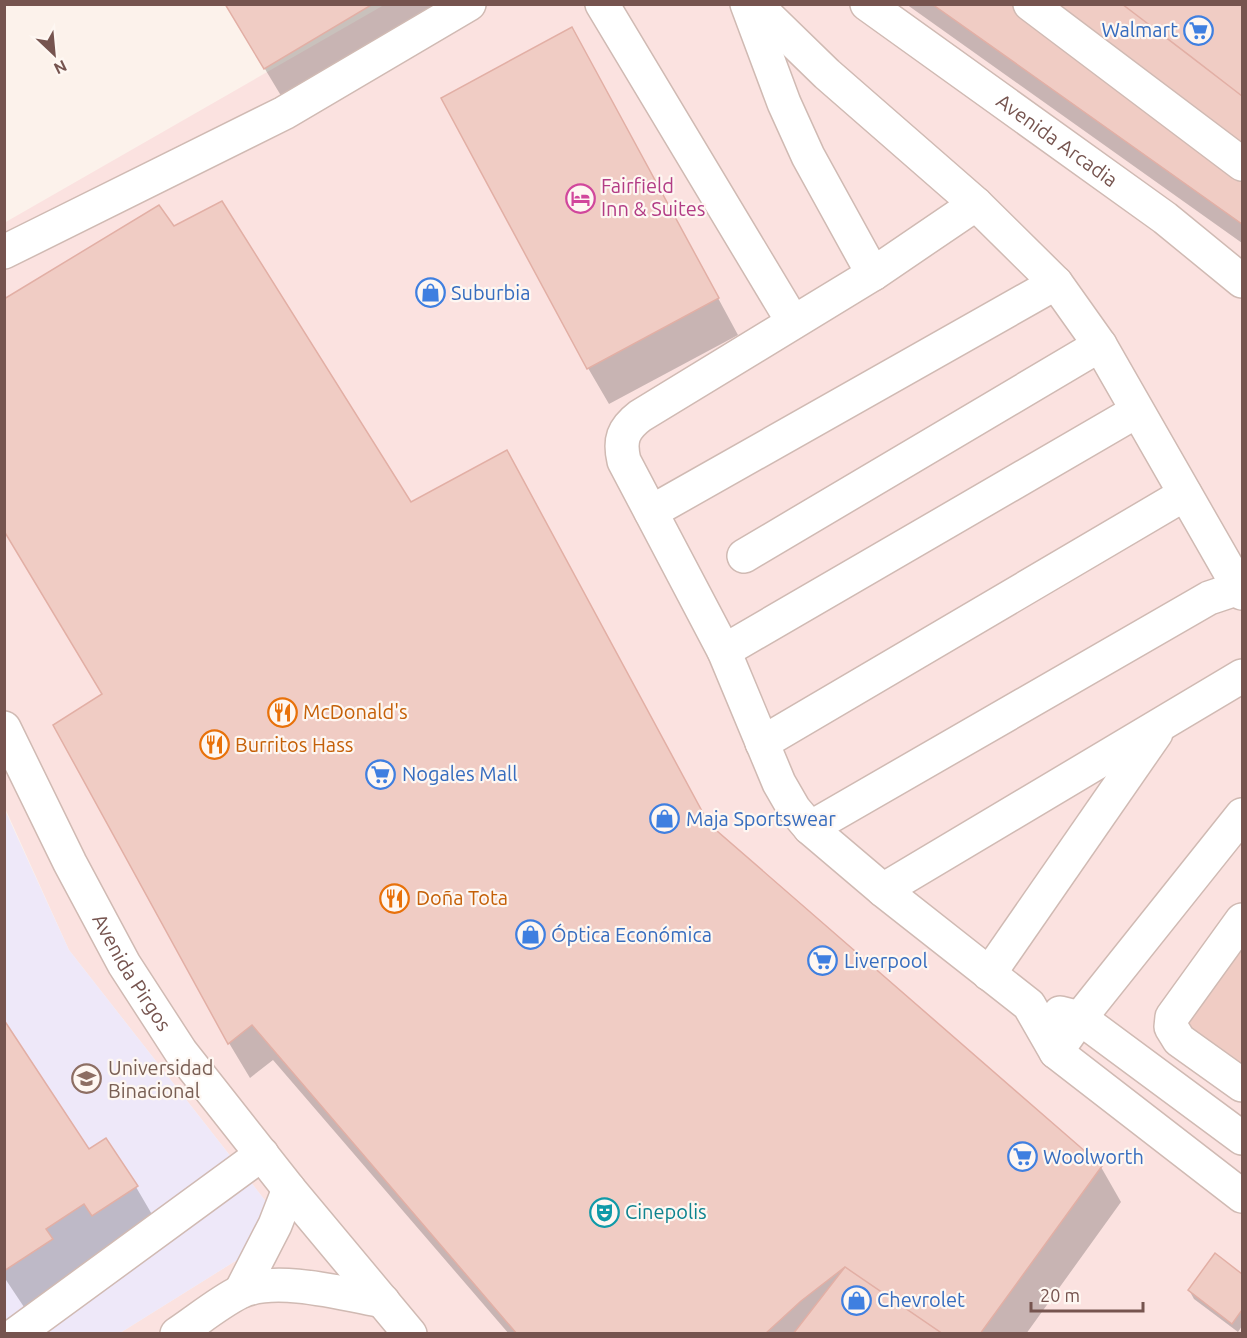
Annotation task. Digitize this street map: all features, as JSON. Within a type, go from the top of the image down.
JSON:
[{"type":"street","points":[[4,252],[284,113],[469,4]]},
{"type":"street","points":[[602,4],[793,322]]},
{"type":"street","points":[[747,4],[784,103],[808,156],[873,274]]},
{"type":"street","points":[[755,4],[819,67],[976,204],[1056,283],[1100,345],[1185,494],[1239,580],[810,828]]},
{"type":"street","name":"Avenida Arcadia","points":[[867,4],[1165,218],[1242,280]]},
{"type":"street","points":[[1030,4],[1242,164]]},
{"type":"street","points":[[976,204],[873,274],[640,416],[625,430],[621,448],[624,460],[724,651],[784,792],[810,828],[883,890],[1029,1005],[1056,1052],[1242,1196]]},
{"type":"street","points":[[651,512],[1056,283]]},
{"type":"street","points":[[744,556],[1100,345]]},
{"type":"street","points":[[724,651],[1137,411]]},
{"type":"street","points":[[762,743],[1185,494]]},
{"type":"street","points":[[883,890],[1242,676]]},
{"type":"street","points":[[989,974],[1162,724]]},
{"type":"street","name":"Avenida Pirgos","points":[[5,731],[70,863],[124,964],[182,1052],[289,1189],[410,1334]]},
{"type":"street","points":[[1056,1052],[1080,1018],[1242,815]]},
{"type":"street","points":[[1242,920],[1172,1017],[1171,1027],[1179,1040],[1242,1085]]},
{"type":"street","points":[[1029,1005],[1080,1018],[1242,1138]]},
{"type":"street","points":[[16,1334],[262,1154]]},
{"type":"street","points":[[241,1292],[275,1225],[289,1189]]},
{"type":"street","points":[[177,1334],[241,1292],[285,1286],[314,1287],[383,1301]]},
{"type":"street","points":[[4,1326],[10,1334]]},
{"type":"shaded area","points":[[384,5],[1242,5],[1242,1333],[120,1333],[245,1255],[271,1208],[69,950],[5,808],[4,223]]},
{"type":"shaded area","name":"Universidad Binacional","points":[[4,808],[69,950],[271,1208],[245,1255],[120,1333],[5,1333]]},
{"type":"building","points":[[225,4],[373,4],[264,69]]},
{"type":"building","points":[[932,4],[1122,4],[1242,96],[1242,224]]},
{"type":"building","name":"Walmart","points":[[1122,4],[1242,4],[1242,96],[1189,55]]},
{"type":"building","name":"Fairfield Inn & Suites","points":[[572,27],[719,298],[587,369],[441,98]]},
{"type":"building","name":"Nogales Mall","points":[[222,201],[411,502],[507,450],[709,824],[1102,1166],[980,1334],[943,1334],[845,1267],[801,1301],[765,1334],[517,1334],[252,1025],[228,1044],[53,725],[102,694],[4,531],[4,299],[159,205],[174,226]]},
{"type":"building","points":[[1242,935],[1242,1075],[1176,1029]]},
{"type":"building","points":[[4,1020],[89,1149],[106,1138],[138,1186],[92,1216],[84,1204],[46,1229],[53,1239],[4,1271]]},
{"type":"building","points":[[1215,1253],[1242,1274],[1242,1310],[1232,1324],[1188,1290]]},
{"type":"building","name":"Chevrolet","points":[[845,1267],[943,1334],[793,1334]]},
{"type":"place","name":"Walmart","points":[[1199,30]]},
{"type":"place","name":"Fairfield Inn & Suites","points":[[580,198]]},
{"type":"place","name":"Suburbia","points":[[430,293]]},
{"type":"place","name":"McDonald's","points":[[282,712]]},
{"type":"place","name":"Burritos Hass","points":[[214,745]]},
{"type":"place","name":"Nogales Mall","points":[[381,774]]},
{"type":"place","name":"Maja Sportswear","points":[[665,819]]},
{"type":"place","name":"Doña Tota","points":[[395,898]]},
{"type":"place","name":"Óptica Económica","points":[[530,935]]},
{"type":"place","name":"Liverpool","points":[[823,961]]},
{"type":"place","name":"Universidad Binacional","points":[[87,1079]]},
{"type":"place","name":"Woolworth","points":[[1022,1157]]},
{"type":"place","name":"Cinepolis","points":[[604,1212]]},
{"type":"place","name":"Chevrolet","points":[[856,1300]]}]
